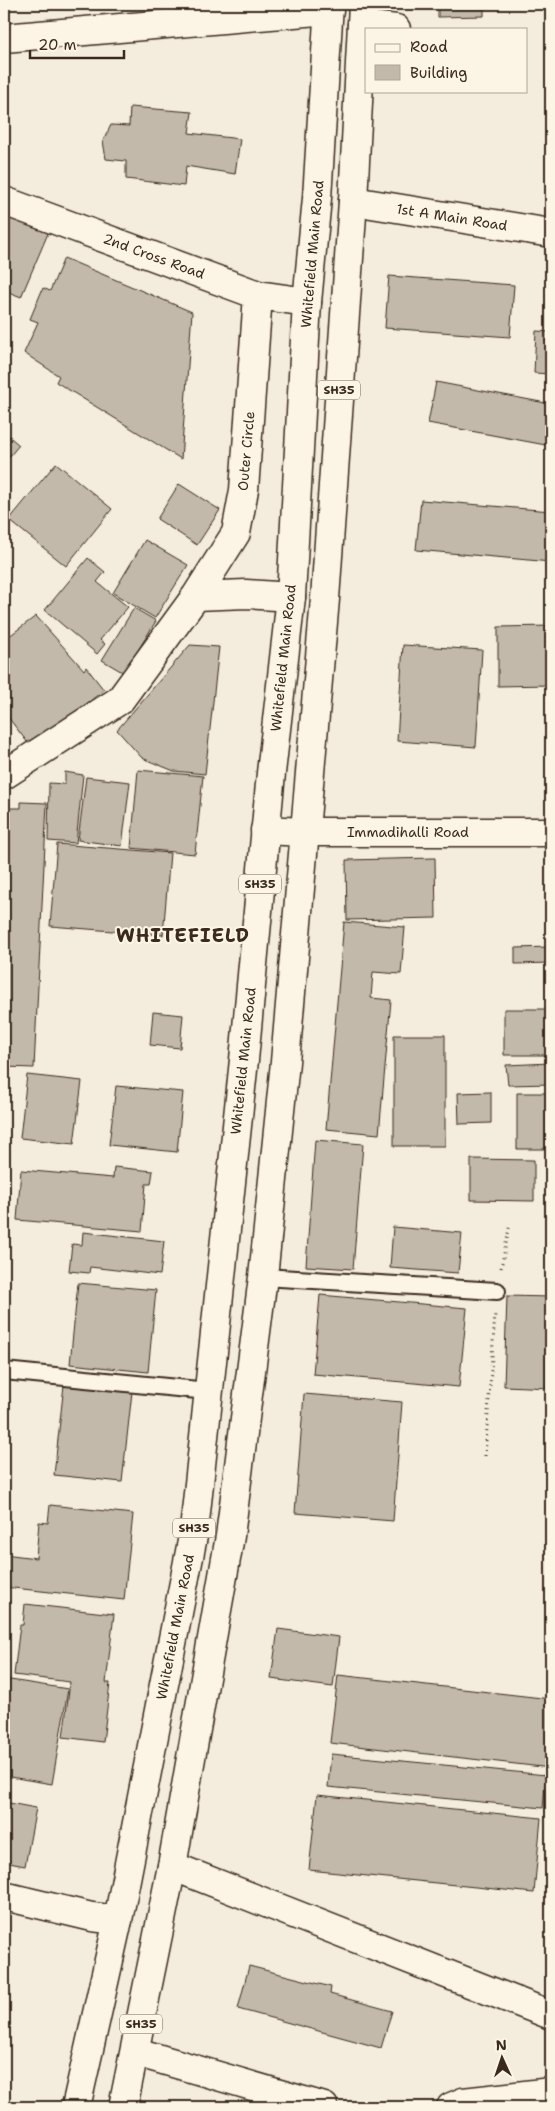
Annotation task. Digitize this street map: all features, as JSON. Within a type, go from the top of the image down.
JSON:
[{"type":"main road","points":[[4,38],[329,7]]},
{"type":"main road","name":"Whitefield Main Road","points":[[76,2107],[118,1920],[194,1531],[291,597],[307,302],[317,198],[329,7]]},
{"type":"main road","points":[[363,14],[394,28]]},
{"type":"main road","name":"SH35","points":[[124,2107],[172,1866],[230,1536],[263,1277],[285,1062],[325,599],[354,201],[363,14]]},
{"type":"main road","name":"2nd Cross Road","points":[[4,201],[258,295],[307,302]]},
{"type":"main road","name":"1st A Main Road","points":[[354,201],[551,233]]},
{"type":"main road","name":"Outer Circle","points":[[4,775],[120,700],[196,596],[236,533],[244,490],[258,295]]},
{"type":"main road","points":[[196,596],[246,594],[291,597]]},
{"type":"main road","name":"Immadihalli Road","points":[[266,830],[304,832],[551,832]]},
{"type":"main road","points":[[194,1531],[230,1536]]},
{"type":"main road","points":[[172,1866],[551,2015]]},
{"type":"main road","points":[[4,1896],[92,1917],[118,1920]]},
{"type":"main road","points":[[136,2052],[324,2107]]},
{"type":"main road","points":[[451,2107],[463,2102],[551,2092]]},
{"type":"lane","points":[[263,1277],[497,1290]]},
{"type":"lane","points":[[4,1371],[208,1390]]},
{"type":"path","points":[[485,1456],[497,1290],[510,1224]]},
{"type":"building","points":[[438,4],[484,4],[484,16],[438,17]]},
{"type":"building","points":[[130,107],[192,112],[189,133],[240,139],[235,174],[186,166],[184,186],[126,179],[126,161],[106,159],[103,141],[111,125],[129,126]]},
{"type":"building","points":[[4,212],[49,231],[21,297],[4,290]]},
{"type":"building","points":[[64,258],[192,312],[181,459],[56,382],[59,376],[24,353],[38,322],[30,319],[43,288],[50,291]]},
{"type":"building","points":[[389,276],[514,285],[510,337],[385,328]]},
{"type":"building","points":[[536,331],[551,332],[551,374],[534,373]]},
{"type":"building","points":[[436,382],[551,404],[551,446],[428,423]]},
{"type":"building","points":[[4,432],[19,445],[4,463]]},
{"type":"building","points":[[56,463],[112,509],[66,566],[9,520]]},
{"type":"building","points":[[179,484],[220,510],[197,545],[157,519]]},
{"type":"building","points":[[421,500],[551,511],[551,562],[416,550]]},
{"type":"building","points":[[145,540],[188,565],[155,618],[113,593]]},
{"type":"building","points":[[88,558],[105,572],[97,582],[128,607],[100,640],[105,644],[97,654],[45,610]]},
{"type":"building","points":[[134,608],[156,621],[124,673],[102,660]]},
{"type":"building","points":[[36,616],[84,670],[86,667],[104,690],[31,747],[4,712],[4,640]]},
{"type":"building","points":[[551,626],[551,685],[498,686],[498,627]]},
{"type":"building","points":[[190,645],[219,647],[205,774],[174,771],[142,758],[117,730]]},
{"type":"building","points":[[403,645],[482,650],[476,747],[397,741]]},
{"type":"building","points":[[138,770],[203,776],[195,854],[131,848]]},
{"type":"building","points":[[65,772],[83,775],[76,843],[48,841],[49,783],[65,784]]},
{"type":"building","points":[[86,777],[130,782],[122,846],[78,840]]},
{"type":"building","points":[[21,802],[47,803],[34,1068],[4,1067],[4,826],[7,826],[8,808],[21,808]]},
{"type":"building","points":[[57,844],[170,853],[163,935],[50,926]]},
{"type":"building","points":[[435,858],[436,918],[347,920],[346,860]]},
{"type":"building","points":[[344,922],[405,927],[401,974],[373,972],[371,998],[391,1000],[379,1134],[326,1129]]},
{"type":"building","points":[[551,947],[551,963],[515,964],[515,948]]},
{"type":"building","points":[[504,1009],[551,1009],[551,1055],[504,1055]]},
{"type":"building","points":[[153,1012],[183,1015],[180,1048],[150,1045]]},
{"type":"building","points":[[394,1035],[445,1035],[445,1146],[394,1146]]},
{"type":"building","points":[[551,1063],[551,1084],[508,1085],[506,1065]]},
{"type":"building","points":[[27,1075],[82,1081],[74,1144],[20,1138]]},
{"type":"building","points":[[116,1086],[183,1092],[177,1152],[109,1145]]},
{"type":"building","points":[[491,1092],[491,1123],[459,1124],[458,1093]]},
{"type":"building","points":[[517,1093],[551,1093],[551,1149],[517,1149]]},
{"type":"building","points":[[315,1140],[363,1144],[353,1269],[306,1266]]},
{"type":"building","points":[[471,1159],[534,1160],[534,1201],[471,1200]]},
{"type":"building","points":[[114,1167],[153,1171],[151,1184],[146,1184],[142,1231],[17,1220],[21,1170],[113,1178]]},
{"type":"building","points":[[393,1227],[462,1233],[458,1273],[390,1268]]},
{"type":"building","points":[[83,1232],[164,1241],[160,1275],[90,1267],[89,1273],[69,1271],[72,1244],[82,1245]]},
{"type":"building","points":[[78,1283],[156,1290],[148,1372],[70,1364]]},
{"type":"building","points":[[320,1295],[467,1308],[459,1387],[313,1374]]},
{"type":"building","points":[[507,1296],[551,1297],[551,1388],[504,1386]]},
{"type":"building","points":[[64,1385],[132,1392],[122,1482],[54,1475]]},
{"type":"building","points":[[304,1394],[402,1402],[393,1521],[295,1513]]},
{"type":"building","points":[[50,1505],[133,1514],[124,1600],[4,1587],[4,1554],[36,1558],[39,1522],[48,1523]]},
{"type":"building","points":[[4,1599],[9,1600],[4,1631]]},
{"type":"building","points":[[25,1604],[114,1614],[106,1683],[110,1683],[103,1742],[63,1737],[70,1682],[14,1675],[20,1625],[23,1625]]},
{"type":"building","points":[[278,1629],[339,1637],[333,1687],[271,1679]]},
{"type":"building","points":[[338,1675],[551,1699],[551,1768],[330,1743]]},
{"type":"building","points":[[4,1679],[68,1689],[52,1784],[4,1776]]},
{"type":"building","points":[[331,1754],[546,1775],[543,1808],[328,1787]]},
{"type":"building","points":[[317,1795],[541,1818],[534,1893],[309,1870]]},
{"type":"building","points":[[4,1802],[36,1808],[25,1866],[4,1862]]},
{"type":"building","points":[[249,1966],[331,1987],[330,1994],[392,2011],[381,2048],[238,2009]]},
{"type":"district","name":"WHITEFIELD","points":[[183,935]]}]
